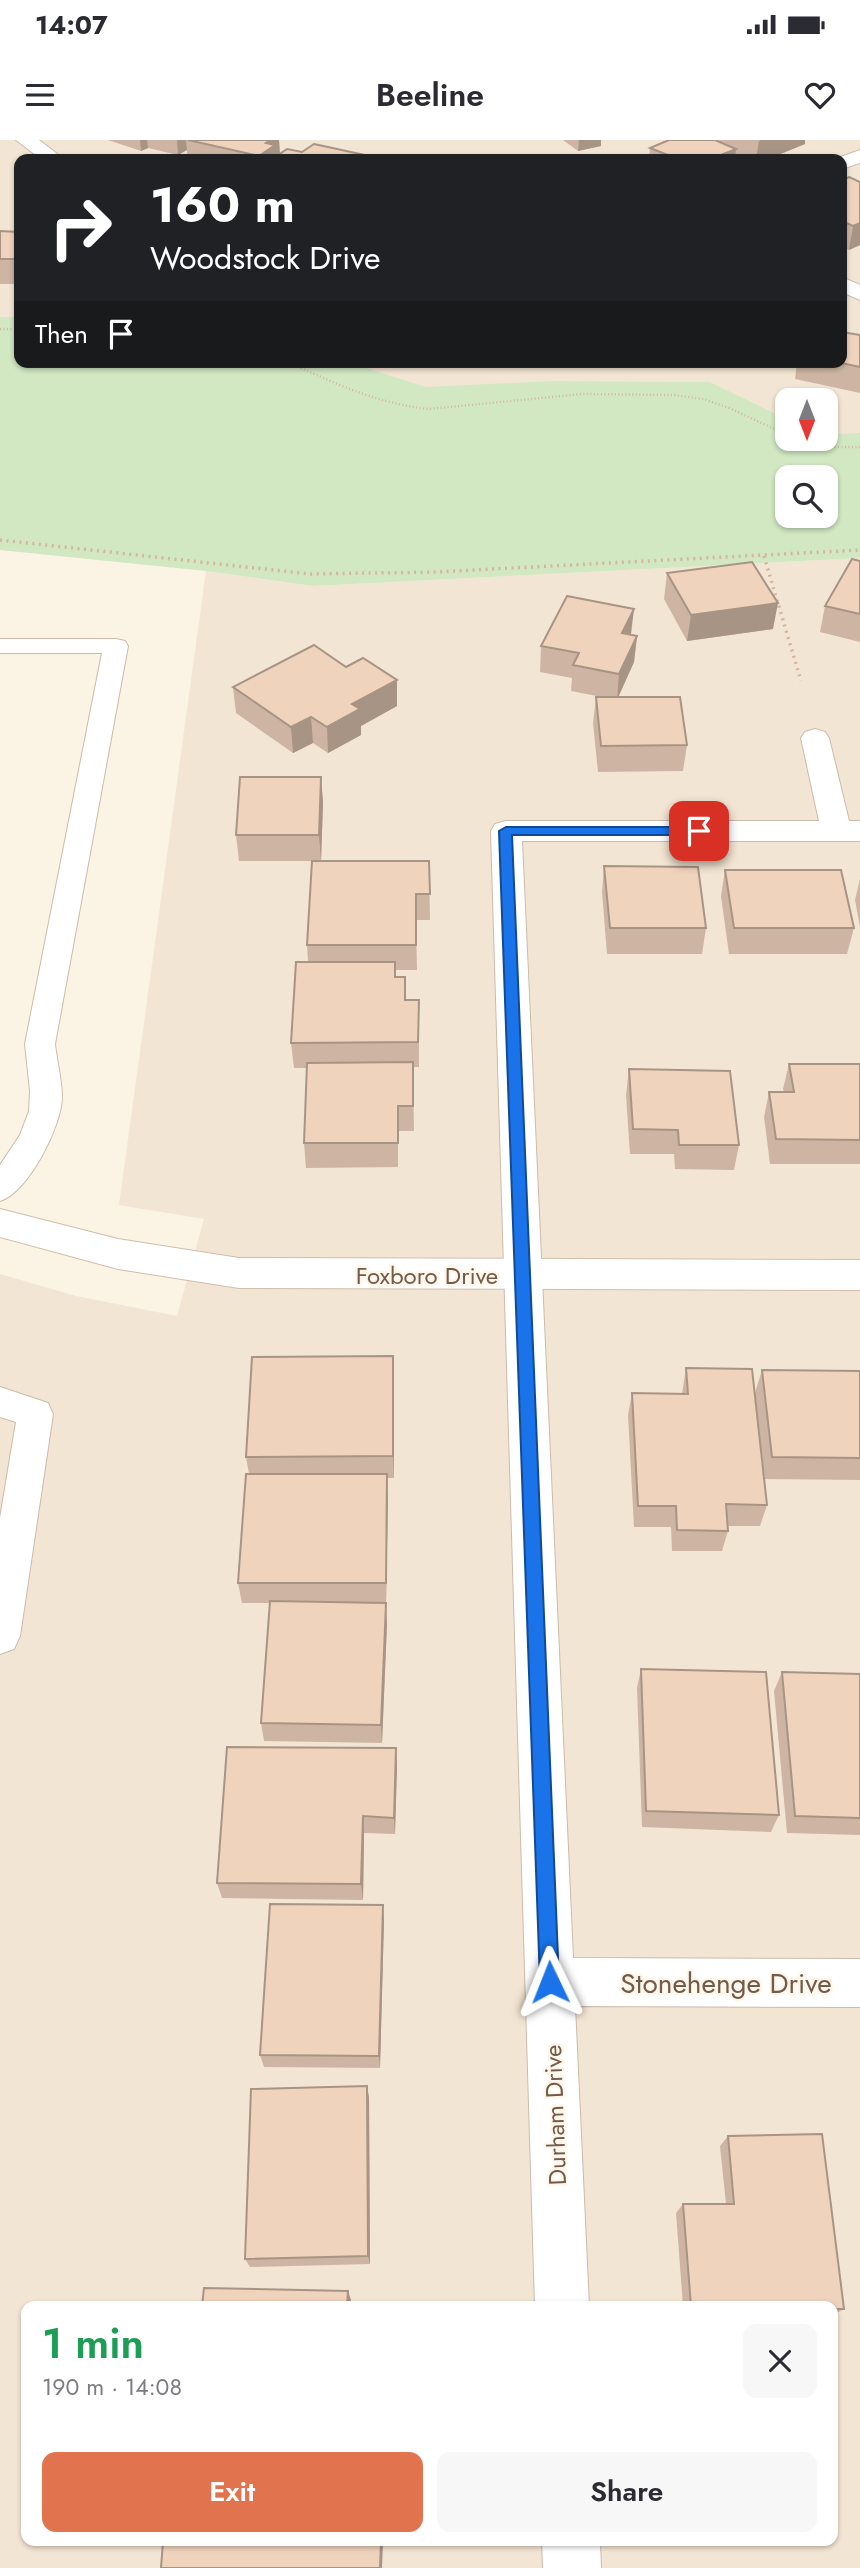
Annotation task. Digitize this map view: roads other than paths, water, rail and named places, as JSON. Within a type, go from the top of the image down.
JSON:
[{"type":"street","points":[[26,140],[47,154]]},
{"type":"street","points":[[815,738],[848,831]]},
{"type":"street","name":"Durham Drive","points":[[562,2301],[506,831],[848,831]]},
{"type":"street","name":"Foxboro Drive","points":[[0,1223],[104,1253],[229,1272],[522,1276],[860,1275]]},
{"type":"street","name":"Stonehenge Drive","points":[[550,1982],[860,1983]]},
{"type":"street","points":[[571,2546],[572,2568]]},
{"type":"lane","points":[[0,646],[116,646],[40,1044],[46,1101],[43,1120],[37,1136],[0,1189]]},
{"type":"lane","points":[[0,1402],[35,1413],[0,1636]]}]
